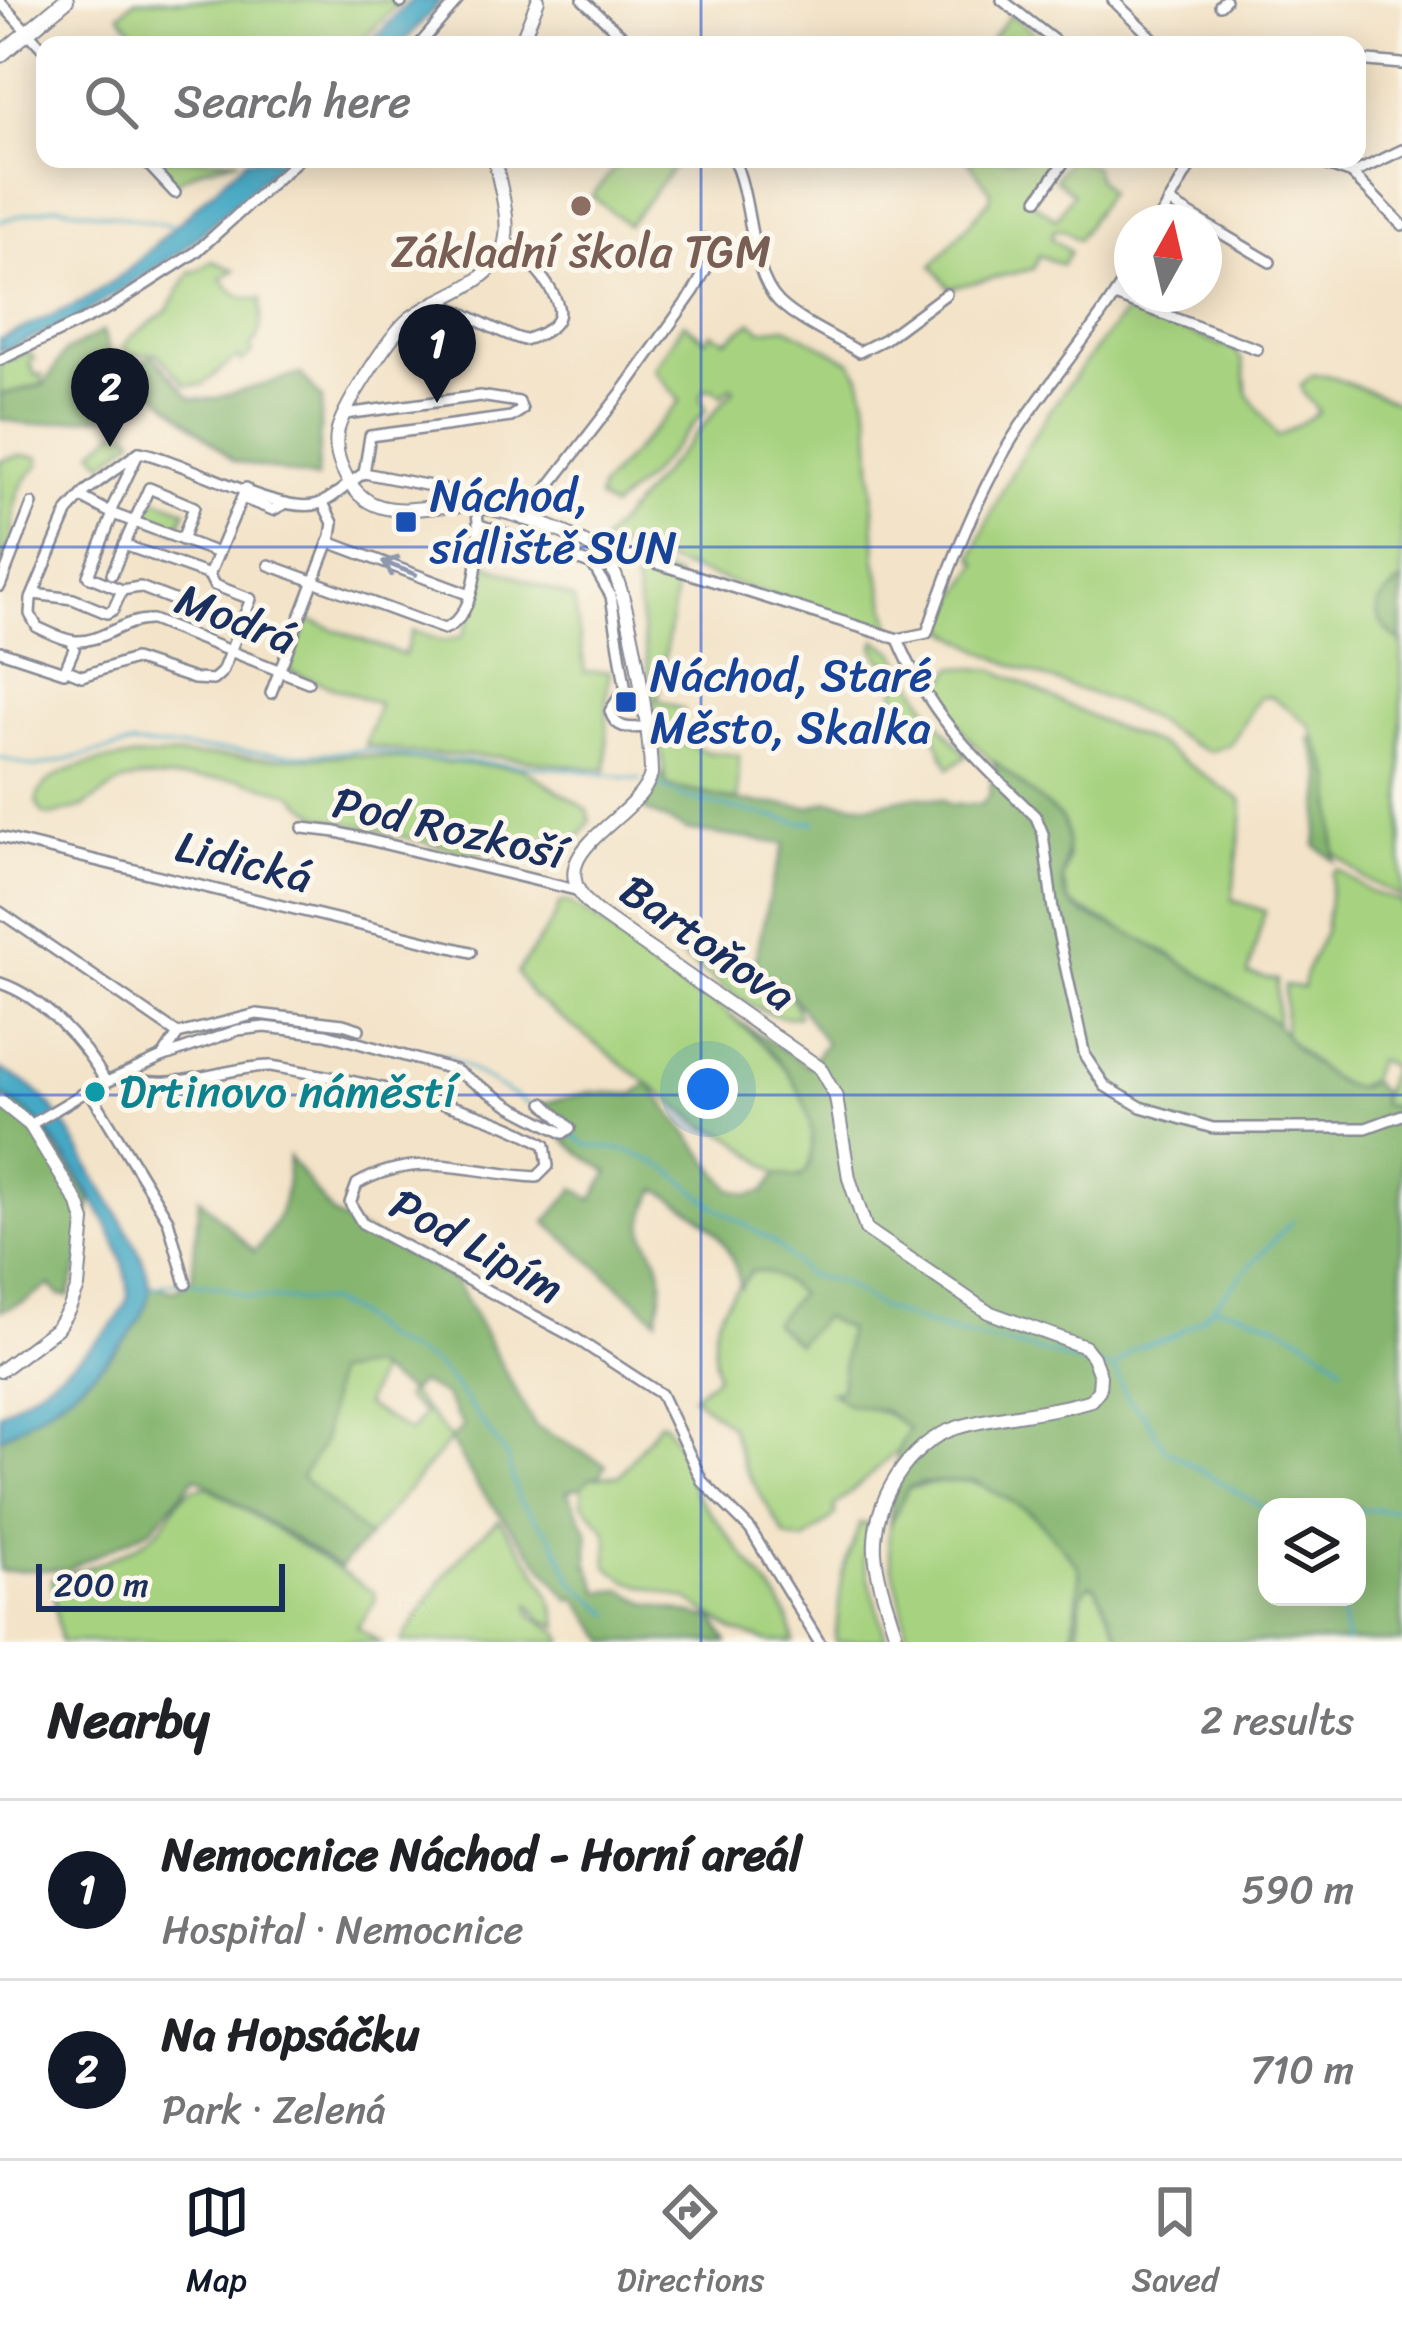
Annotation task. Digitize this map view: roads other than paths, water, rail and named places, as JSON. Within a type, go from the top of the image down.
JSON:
[{"type":"main road","points":[[0,56],[66,0]]},
{"type":"street","points":[[427,36],[458,0]]},
{"type":"street","points":[[524,36],[538,0]]},
{"type":"street","points":[[583,0],[622,36]]},
{"type":"street","points":[[1002,0],[1046,36]]},
{"type":"street","points":[[1113,0],[1151,36]]},
{"type":"street","points":[[0,2],[36,41]]},
{"type":"street","points":[[1366,61],[1402,64]]},
{"type":"street","points":[[1366,167],[1402,150]]},
{"type":"street","points":[[151,168],[175,193]]},
{"type":"street","points":[[0,360],[109,308],[196,252],[289,168]]},
{"type":"street","points":[[496,168],[506,241],[481,278],[435,301],[402,326],[344,414],[336,442],[349,482],[369,502],[395,510],[476,506],[593,548],[898,639],[927,633],[1000,460],[1114,297]]},
{"type":"street","points":[[736,168],[767,287],[780,304],[859,352],[885,339],[946,294]]},
{"type":"street","points":[[1038,199],[1060,168]]},
{"type":"street","points":[[1172,204],[1169,202],[1187,168]]},
{"type":"street","points":[[1335,168],[1352,174],[1402,225]]},
{"type":"street","points":[[1352,174],[1364,168]]},
{"type":"street","points":[[1222,233],[1270,262]]},
{"type":"street","points":[[523,520],[694,291],[718,247],[704,239]]},
{"type":"street","points":[[435,301],[491,331],[524,340],[543,334],[559,318],[559,299],[506,241]]},
{"type":"street","points":[[1158,312],[1257,349]]},
{"type":"street","points":[[140,452],[244,493],[304,507],[323,503],[365,469],[370,436],[511,418],[522,410],[519,403],[474,396],[344,414]]},
{"type":"street","points":[[68,670],[72,641],[37,627],[30,614],[34,594],[68,511],[140,452]]},
{"type":"street","points":[[140,452],[88,576],[122,590],[140,586],[240,626]]},
{"type":"street","points":[[365,469],[441,488]]},
{"type":"street","points":[[112,574],[148,488],[194,507],[182,539]]},
{"type":"street","points":[[209,575],[244,493]]},
{"type":"street","points":[[81,497],[218,553]]},
{"type":"street","points":[[271,693],[329,542],[333,523],[323,503]]},
{"type":"street","points":[[0,586],[32,504]]},
{"type":"street","points":[[269,565],[444,629],[460,619],[470,595],[480,526],[476,506]]},
{"type":"street","points":[[480,526],[593,565],[611,596],[630,688],[612,704],[613,721],[622,727],[646,727]]},
{"type":"street","points":[[329,542],[470,595]]},
{"type":"street","points":[[0,651],[58,673],[68,670],[82,676],[134,659],[194,680],[213,680],[222,673],[251,599],[214,585],[209,575],[124,545]]},
{"type":"street","name":"Bartoňova","points":[[593,548],[611,565],[619,583],[630,688],[646,727],[651,764],[640,800],[582,848],[576,871],[580,891],[600,914],[820,1068],[833,1091],[850,1178],[866,1229],[988,1312],[1085,1347],[1100,1376],[1097,1394],[1088,1401],[950,1430],[923,1446],[906,1464],[889,1491],[875,1547],[898,1642]]},
{"type":"street","points":[[34,594],[73,599],[107,613],[122,590]]},
{"type":"street","name":"Modrá","points":[[72,641],[152,620],[308,682]]},
{"type":"street","points":[[898,639],[919,684],[951,733],[1036,817],[1084,1056],[1105,1086],[1141,1107],[1213,1128],[1366,1128],[1402,1115]]},
{"type":"street","name":"Pod Rozkoší","points":[[303,828],[580,891]]},
{"type":"street","name":"Lidická","points":[[0,837],[471,952]]},
{"type":"street","points":[[0,912],[178,1034]]},
{"type":"street","points":[[0,982],[41,1005],[106,1082]]},
{"type":"street","points":[[162,1057],[178,1034],[257,1014],[358,1029]]},
{"type":"street","points":[[32,1124],[89,1090],[162,1057],[238,1030],[265,1027],[326,1034],[455,1070],[563,1133],[570,1129],[544,1103]]},
{"type":"street","name":"Pod Lipím","points":[[128,1074],[153,1083],[250,1065],[271,1066],[447,1106],[527,1134],[544,1145],[548,1166],[537,1177],[437,1164],[370,1176],[357,1184],[350,1203],[362,1222],[482,1285],[661,1394],[702,1481],[751,1529],[819,1642]]},
{"type":"street","points":[[89,1090],[168,1220],[186,1284]]},
{"type":"street","points":[[0,1101],[32,1124],[84,1221],[78,1287],[57,1328],[0,1371]]},
{"type":"water","points":[[411,0],[442,0],[409,36],[377,36]]},
{"type":"water","points":[[237,168],[274,168],[182,251],[76,319],[0,352],[0,339],[83,301],[126,272]]},
{"type":"water","points":[[0,1069],[33,1089],[67,1128],[135,1243],[149,1284],[146,1306],[115,1351],[42,1412],[0,1438],[0,1413],[105,1333],[126,1303],[128,1285],[96,1204],[44,1129],[0,1094]]},
{"type":"waterway","points":[[0,221],[57,206],[175,226]]},
{"type":"waterway","points":[[0,758],[35,767],[131,745],[302,755],[366,750],[640,780]]},
{"type":"waterway","points":[[655,784],[689,799],[816,822]]},
{"type":"waterway","points":[[432,1053],[448,1056],[556,1121]]},
{"type":"waterway","points":[[569,1131],[586,1145],[629,1151],[670,1170],[714,1206],[775,1243],[807,1275],[840,1282],[881,1308],[943,1330],[1090,1367]]},
{"type":"waterway","points":[[1117,1365],[1133,1349],[1171,1337],[1200,1320],[1292,1221]]},
{"type":"waterway","points":[[147,1289],[178,1281],[225,1288],[248,1297],[328,1302],[351,1312],[383,1339],[433,1363],[506,1455],[519,1501],[552,1537],[573,1582],[612,1615]]},
{"type":"waterway","points":[[1215,1307],[1283,1327],[1342,1366]]},
{"type":"waterway","points":[[1099,1367],[1114,1368],[1128,1400],[1144,1414],[1165,1449],[1258,1505]]},
{"type":"waterway","points":[[1366,1510],[1402,1510]]},
{"type":"waterway","points":[[1340,1606],[1347,1642]]},
{"type":"place","name":"Základní škola TGM","points":[[581,206]]},
{"type":"place","name":"Nemocnice Náchod - Horní areál","points":[[437,403]]},
{"type":"place","name":"Na Hopsáčku","points":[[110,447]]},
{"type":"place","name":"Náchod, sídliště SUN","points":[[406,522]]},
{"type":"place","name":"Náchod, Staré Město, Skalka","points":[[626,702]]},
{"type":"place","name":"Drtinovo náměstí","points":[[95,1092]]}]
